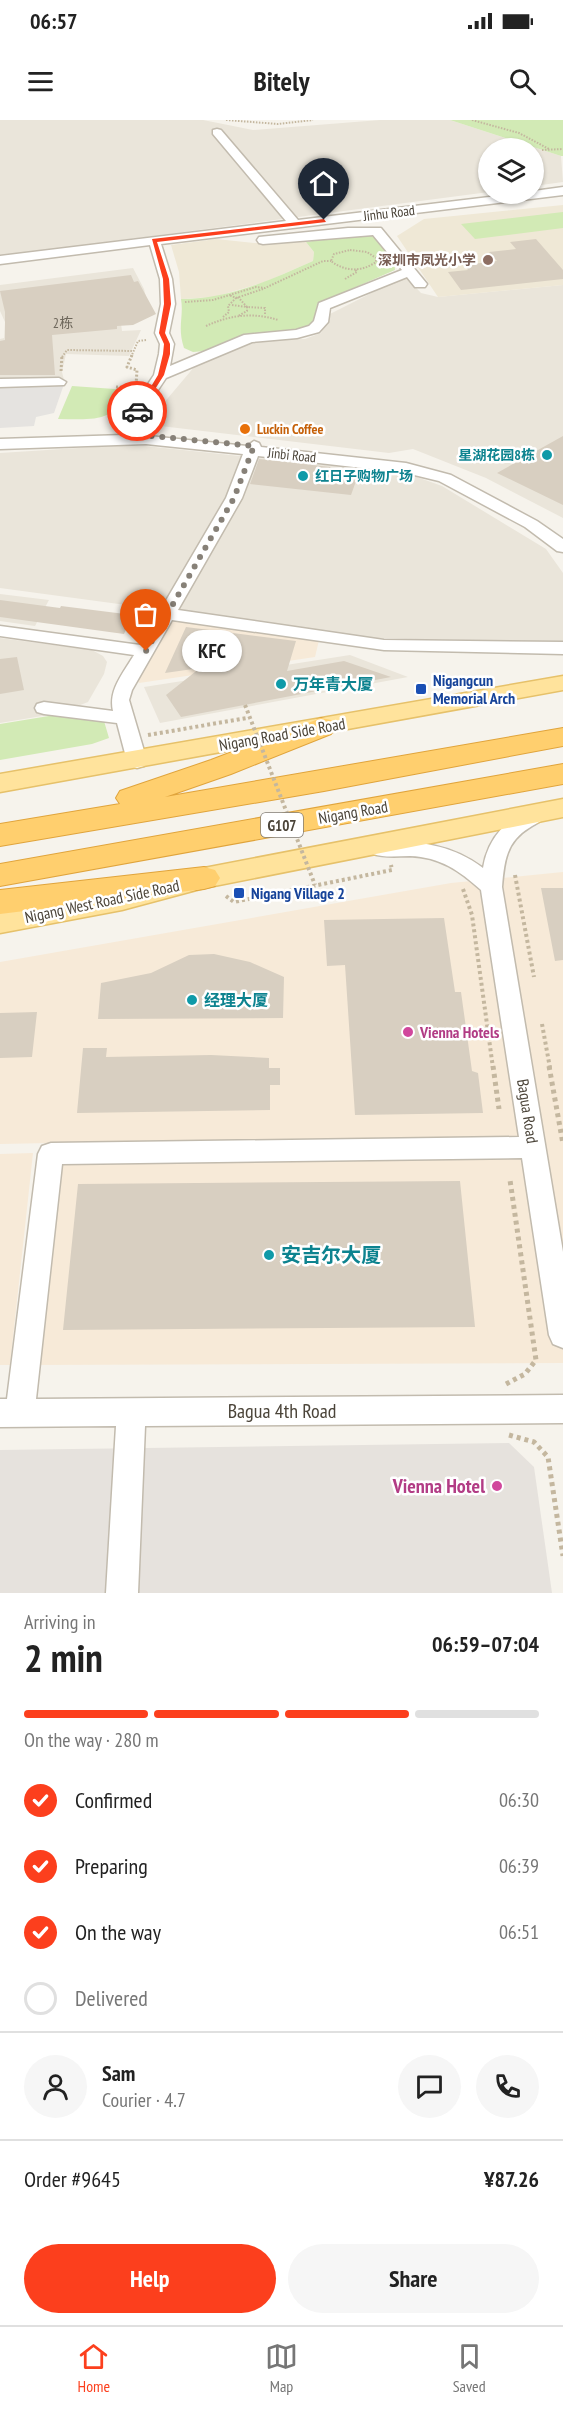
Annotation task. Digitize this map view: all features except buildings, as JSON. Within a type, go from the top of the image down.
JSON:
[{"type":"highway","points":[[57,825],[221,767],[321,727]]},
{"type":"highway","name":"G107","points":[[0,835],[324,781],[563,737]]},
{"type":"highway","name":"Nigang Road","points":[[0,875],[563,774]]},
{"type":"highway","points":[[0,902],[204,878]]},
{"type":"main road","name":"Nigang Road Side Road","points":[[0,783],[139,748],[321,727],[563,683]]},
{"type":"main road","points":[[204,878],[552,811]]},
{"type":"main road","name":"Nigang West Road Side Road","points":[[0,923],[122,900],[204,878]]},
{"type":"street","points":[[217,132],[295,224]]},
{"type":"street","name":"Jinhu Road","points":[[0,260],[563,191]]},
{"type":"street","points":[[215,233],[237,239],[276,240],[362,230],[377,231],[420,284]]},
{"type":"street","points":[[132,436],[137,411],[161,375],[166,354],[167,344],[162,333],[168,304],[164,268],[154,241]]},
{"type":"street","points":[[161,375],[249,338],[288,335],[314,329],[321,322],[324,306],[410,271]]},
{"type":"street","points":[[0,382],[59,382]]},
{"type":"street","name":"Jinbi Road","points":[[0,444],[132,436]]},
{"type":"street","name":"Jinbi Road","points":[[0,439],[132,436],[412,464],[444,471],[538,521],[563,538]]},
{"type":"street","points":[[139,748],[124,718],[120,700],[123,690],[234,498],[253,448]]},
{"type":"street","name":"Jinbi Road","points":[[253,448],[420,470],[445,478],[531,524],[563,547]]},
{"type":"street","points":[[167,614],[384,645],[563,648]]},
{"type":"street","points":[[0,631],[146,651]]},
{"type":"street","points":[[44,708],[124,718]]},
{"type":"street","name":"Bagua Road","points":[[552,811],[511,829],[499,840],[491,886],[563,1335]]},
{"type":"street","points":[[344,851],[412,848],[438,850],[459,860],[491,886]]},
{"type":"street","points":[[10,1413],[51,1154],[534,1147]]},
{"type":"street","name":"Bagua 4th Road","points":[[10,1413],[563,1409]]},
{"type":"street","points":[[122,1593],[131,1412]]},
{"type":"path","points":[[226,120],[278,124],[313,120]]},
{"type":"path","points":[[472,120],[519,133],[549,148]]},
{"type":"path","points":[[544,149],[563,149]]},
{"type":"path","points":[[351,250],[370,253],[376,258],[376,262],[368,267],[355,269],[337,266],[331,261],[334,254],[351,250]]},
{"type":"path","points":[[223,318],[229,312],[228,306],[237,298],[302,272],[310,266],[331,261]]},
{"type":"path","points":[[345,279],[357,272],[355,269]]},
{"type":"path","points":[[177,303],[213,300],[256,287],[265,288]]},
{"type":"path","points":[[229,295],[244,301],[247,307]]},
{"type":"path","points":[[230,305],[265,308],[265,315]]},
{"type":"path","points":[[238,316],[247,307]]},
{"type":"path","points":[[206,326],[223,318],[265,315],[280,321],[288,335]]},
{"type":"path","points":[[138,388],[135,382],[137,370],[127,367],[126,362],[138,341],[149,340],[151,336]]},
{"type":"path","points":[[94,357],[96,349]]},
{"type":"path","points":[[59,382],[62,355],[67,350],[134,351]]},
{"type":"path","points":[[116,387],[138,388]]},
{"type":"path","points":[[134,393],[138,388]]},
{"type":"path","points":[[245,705],[315,885]]},
{"type":"path","points":[[139,748],[182,729],[250,718]]},
{"type":"path","points":[[381,865],[400,864]]},
{"type":"path","points":[[513,866],[534,977]]},
{"type":"path","points":[[237,893],[226,896],[234,902],[392,870]]},
{"type":"path","points":[[304,879],[316,877]]},
{"type":"path","points":[[462,887],[472,915],[499,1109]]},
{"type":"path","points":[[542,1024],[563,1144]]},
{"type":"path","points":[[510,1180],[536,1359]]},
{"type":"path","points":[[534,1442],[548,1457],[563,1556]]},
{"type":"shaded area","points":[[0,120],[203,120],[253,130],[380,120],[450,120],[506,138],[478,138],[478,193],[0,256]]},
{"type":"shaded area","points":[[544,150],[561,156],[563,182],[544,185]]},
{"type":"shaded area","name":"深圳市凤光小学","points":[[563,205],[563,285],[438,297],[397,236],[424,219]]},
{"type":"shaded area","points":[[216,239],[254,243],[306,242],[314,252],[313,261],[265,282],[214,297],[181,299],[179,272],[171,245]]},
{"type":"shaded area","points":[[133,268],[144,289],[150,313],[120,316],[122,331],[141,330],[129,356],[66,354],[62,372],[64,380],[0,384],[0,339],[4,338],[5,322],[0,311],[0,285]]},
{"type":"shaded area","points":[[405,276],[421,293],[438,297],[563,285],[563,518],[486,478],[413,449],[389,453],[152,425],[157,411],[195,366],[256,340],[305,339],[321,333],[330,314]]},
{"type":"shaded area","points":[[64,384],[54,413],[36,417],[34,426],[0,428],[0,387]]},
{"type":"shaded area","points":[[145,446],[390,472],[414,476],[442,486],[546,549],[563,573],[563,642],[370,638],[0,588],[0,453]]},
{"type":"shaded area","points":[[0,594],[49,600],[35,626],[0,621]]},
{"type":"shaded area","points":[[162,615],[320,636],[315,657],[139,683],[133,673]]},
{"type":"shaded area","points":[[0,638],[92,650],[103,656],[107,662],[104,674],[88,702],[60,713],[0,723]]},
{"type":"shaded area","points":[[350,655],[408,677],[160,723],[144,687]]},
{"type":"shaded area","points":[[563,872],[563,1363],[25,1365],[50,1143],[0,1144],[0,962],[451,883]]},
{"type":"shaded area","points":[[33,1153],[10,1365],[0,1365],[0,1154]]},
{"type":"shaded area","points":[[509,1443],[534,1467],[552,1593],[0,1593],[0,1450]]},
{"type":"green space","points":[[450,120],[563,120],[563,156],[544,150],[544,138],[506,138]]},
{"type":"green space","points":[[563,212],[563,228],[475,239],[461,224]]},
{"type":"green space","points":[[366,233],[386,248],[395,270],[317,304],[315,327],[205,351],[193,352],[184,348],[181,334],[181,299],[233,292],[313,261],[314,252],[306,242]]},
{"type":"green space","points":[[72,386],[129,390],[123,401],[109,414],[91,419],[58,419]]},
{"type":"green space","points":[[61,714],[104,721],[109,738],[92,744],[0,760],[0,724]]},
{"type":"way so far","points":[[137,411],[132,434],[254,446],[234,498],[146,651]]},
{"type":"place","name":"深圳市凤光小学","points":[[488,260]]},
{"type":"place","name":"Luckin Coffee","points":[[245,429]]},
{"type":"place","name":"星湖花园8栋","points":[[547,455]]},
{"type":"place","name":"红日子购物广场","points":[[303,476]]},
{"type":"place","name":"KFC","points":[[146,651]]},
{"type":"place","name":"万年青大厦","points":[[281,684]]},
{"type":"place","name":"Nigangcun Memorial Arch","points":[[421,689]]},
{"type":"place","name":"Nigang Village 2","points":[[239,893]]},
{"type":"place","name":"经理大厦","points":[[192,1000]]},
{"type":"place","name":"Vienna Hotels","points":[[408,1032]]},
{"type":"place","name":"安吉尔大厦","points":[[269,1255]]},
{"type":"place","name":"Vienna Hotel","points":[[497,1486]]},
{"type":"route","points":[[137,411],[161,375],[165,364],[167,344],[162,333],[162,326],[168,304],[166,279],[154,241],[324,220]]}]
